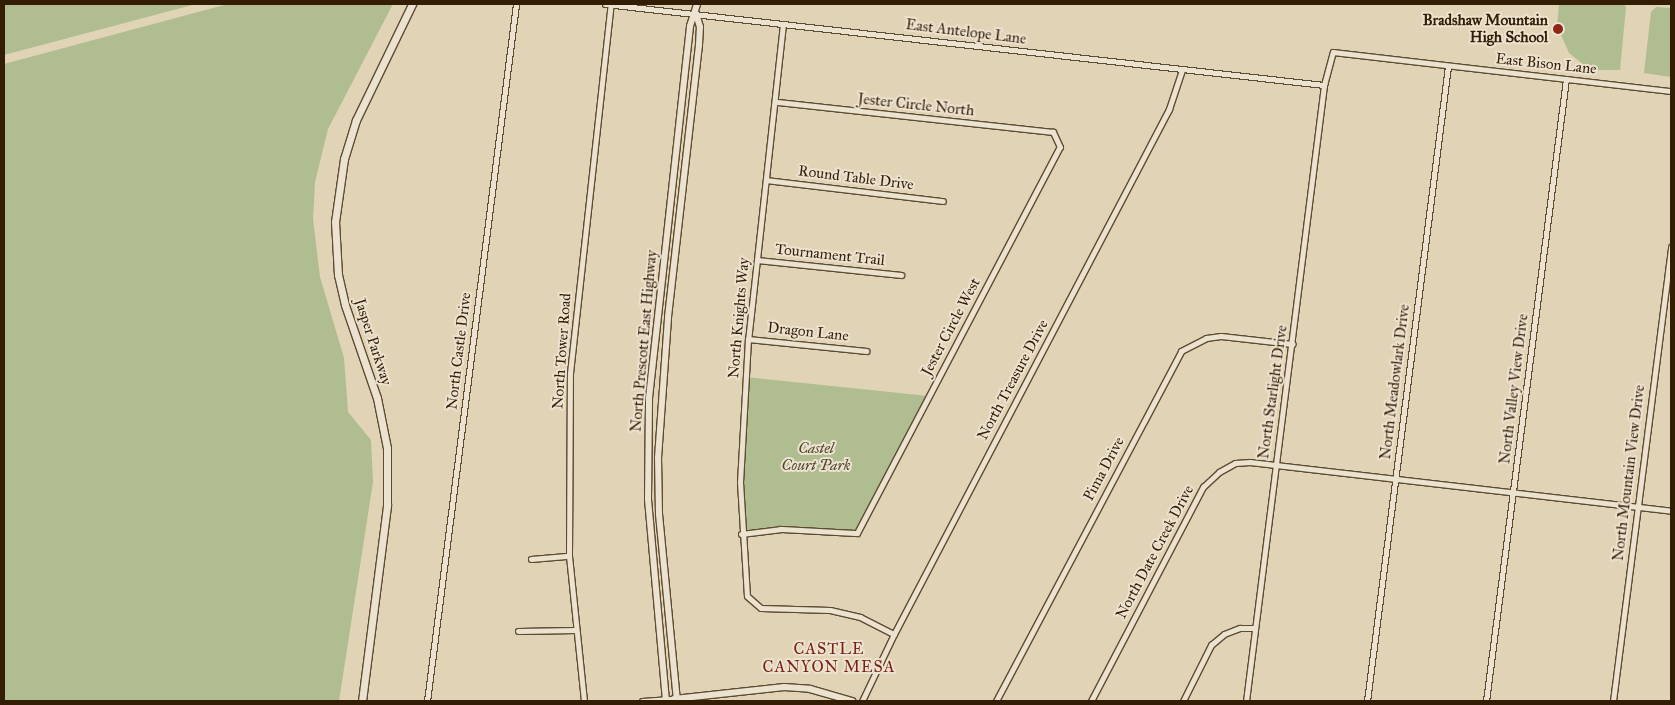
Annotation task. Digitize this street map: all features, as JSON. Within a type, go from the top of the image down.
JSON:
[{"type":"main road","name":"Jasper Parkway","points":[[362,701],[387,505],[388,471],[377,398],[352,328],[338,275],[336,222],[344,159],[356,120],[412,4]]},
{"type":"street","name":"North Castle Drive","points":[[428,701],[516,4]]},
{"type":"street","name":"East Antelope Lane","points":[[605,4],[1324,85]]},
{"type":"street","name":"North Tower Road","points":[[584,701],[569,556],[570,373],[611,4]]},
{"type":"street","name":"North Prescott East Highway","points":[[671,700],[652,551],[648,452],[650,390],[690,26],[696,14],[697,4]]},
{"type":"street","name":"North Prescott East Highway","points":[[671,700],[659,514],[658,452],[675,249],[699,45],[700,26],[696,14]]},
{"type":"street","name":"North Knights Way","points":[[783,24],[776,102],[748,339],[740,482],[741,534],[747,596],[761,608],[830,610],[860,617],[894,634]]},
{"type":"street","name":"East Bison Lane","points":[[1324,85],[1333,52],[1671,91]]},
{"type":"street","name":"North Meadowlark Drive","points":[[1367,701],[1448,66]]},
{"type":"street","name":"North Treasure Drive","points":[[862,701],[894,634],[1169,109],[1182,70]]},
{"type":"street","name":"North Valley View Drive","points":[[1486,701],[1566,80]]},
{"type":"street","name":"North Starlight Drive","points":[[1246,701],[1293,344],[1324,85]]},
{"type":"street","name":"Jester Circle North","points":[[776,102],[1053,132]]},
{"type":"street","name":"Jester Circle West","points":[[741,534],[780,529],[857,533],[1060,147],[1053,132]]},
{"type":"street","name":"Round Table Drive","points":[[766,180],[943,201]]},
{"type":"street","name":"North Mountain View Drive","points":[[1613,701],[1671,247]]},
{"type":"street","points":[[665,248],[675,249]]},
{"type":"street","name":"Tournament Trail","points":[[757,260],[901,275]]},
{"type":"street","name":"Pima Drive","points":[[996,701],[1181,351],[1206,338],[1221,336],[1293,344]]},
{"type":"street","name":"Dragon Lane","points":[[748,339],[866,351]]},
{"type":"street","points":[[648,452],[658,452]]},
{"type":"street","name":"North Date Creek Drive","points":[[1091,701],[1203,487],[1219,472],[1234,463],[1276,465],[1513,491],[1671,511]]},
{"type":"street","points":[[531,559],[569,556]]},
{"type":"street","points":[[1183,701],[1211,644],[1224,634],[1240,628],[1255,628]]},
{"type":"street","points":[[518,631],[576,630]]},
{"type":"street","points":[[642,701],[671,700],[784,688],[810,689],[852,701]]},
{"type":"green space","points":[[4,4],[196,4],[4,55]]},
{"type":"green space","points":[[228,4],[393,4],[328,129],[315,182],[313,219],[320,277],[344,358],[348,412],[371,440],[373,482],[339,701],[4,701],[4,64]]},
{"type":"green space","points":[[1559,4],[1624,4],[1626,7],[1620,70],[1599,70],[1583,64],[1569,53],[1557,26]]},
{"type":"green space","points":[[1656,7],[1671,8],[1671,77],[1644,73],[1651,12]]},
{"type":"green space","name":"Castel Court Park","points":[[746,377],[928,396],[857,533],[741,534]]},
{"type":"place","name":"Bradshaw Mountain High School","points":[[1558,29]]},
{"type":"district","name":"CASTLE CANYON MESA","points":[[829,658]]}]
